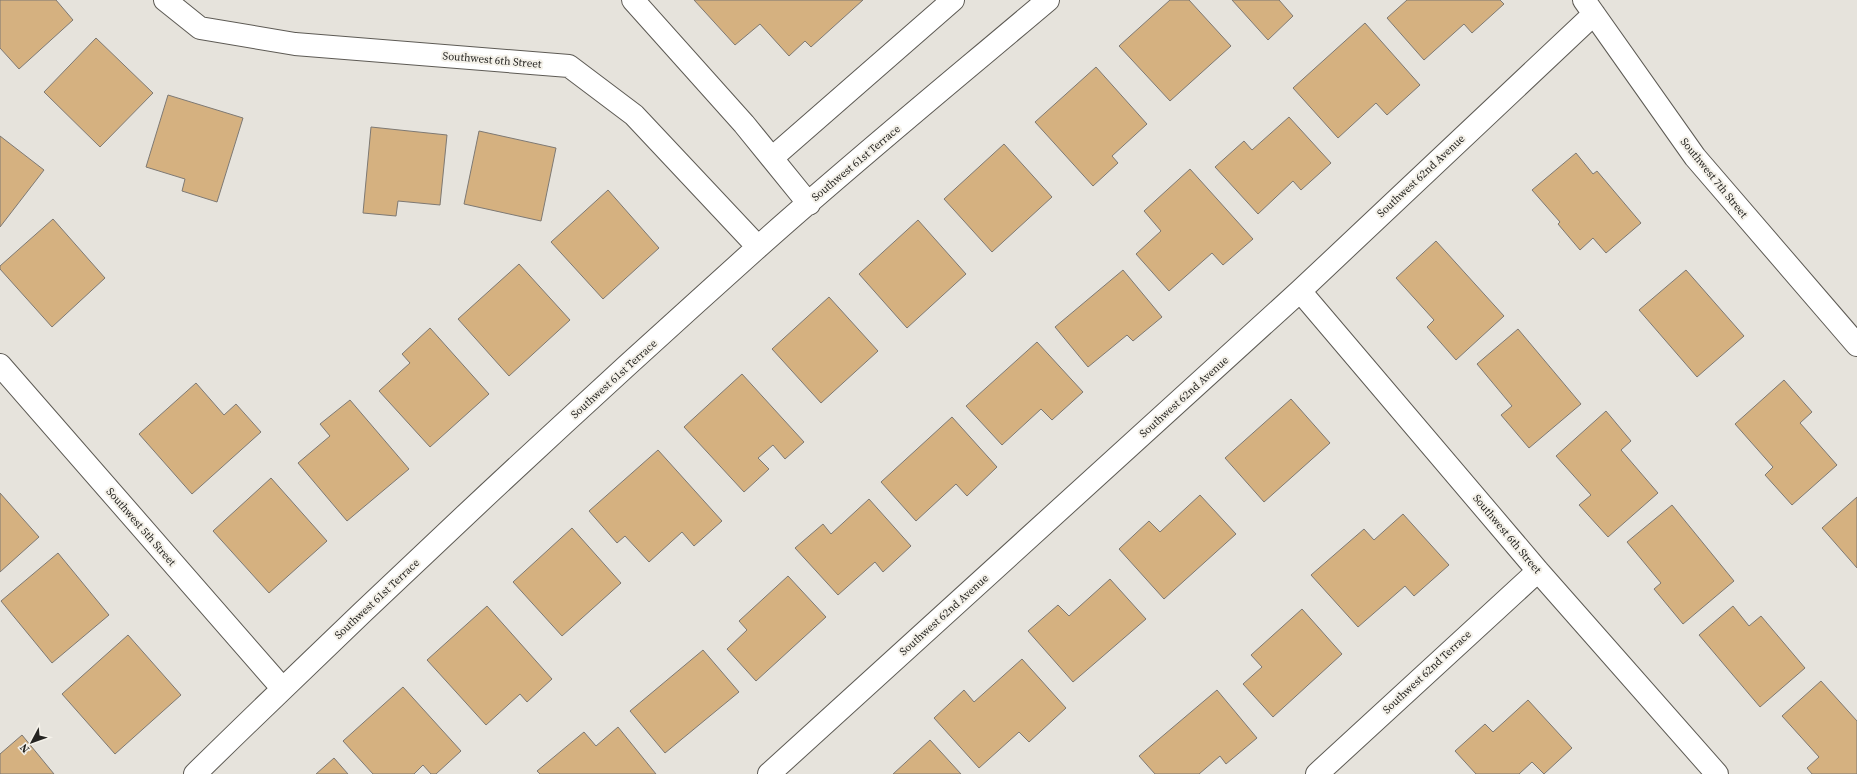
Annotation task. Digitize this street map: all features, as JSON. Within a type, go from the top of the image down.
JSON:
[{"type":"street","name":"Southwest 6th Street","points":[[165,0],[200,28],[295,44],[569,66],[634,115],[758,247]]},
{"type":"street","points":[[633,0],[744,124],[809,204]]},
{"type":"street","points":[[772,158],[953,0]]},
{"type":"street","name":"Southwest 61st Terrace","points":[[195,774],[282,688],[546,441],[758,247],[1048,0]]},
{"type":"street","name":"Southwest 62nd Avenue","points":[[769,774],[1300,291],[1589,7]]},
{"type":"street","name":"Southwest 7th Street","points":[[1589,7],[1695,157],[1857,345]]},
{"type":"street","name":"Southwest 6th Street","points":[[1300,291],[1538,571],[1717,774]]},
{"type":"street","name":"Southwest 5th Street","points":[[0,365],[282,688]]},
{"type":"street","name":"Southwest 62nd Terrace","points":[[1316,774],[1538,571]]},
{"type":"building","points":[[0,0],[56,0],[73,20],[19,69],[0,48]]},
{"type":"building","points":[[694,0],[863,0],[811,47],[805,41],[789,56],[760,24],[735,45]]},
{"type":"building","points":[[1170,0],[1189,0],[1231,46],[1170,101],[1119,46]]},
{"type":"building","points":[[1232,0],[1279,0],[1293,16],[1268,40]]},
{"type":"building","points":[[1407,0],[1500,0],[1504,4],[1472,33],[1464,24],[1424,60],[1387,18]]},
{"type":"building","points":[[1365,23],[1420,85],[1387,115],[1376,103],[1338,138],[1293,88]]},
{"type":"building","points":[[96,38],[153,93],[100,147],[44,92]]},
{"type":"building","points":[[1096,67],[1147,124],[1112,156],[1118,163],[1093,186],[1035,122]]},
{"type":"building","points":[[168,95],[243,118],[217,202],[182,191],[185,179],[146,167]]},
{"type":"building","points":[[1289,117],[1331,163],[1301,190],[1293,181],[1258,214],[1215,167],[1244,141],[1252,150]]},
{"type":"building","points":[[371,127],[447,135],[440,205],[398,201],[396,216],[363,213]]},
{"type":"building","points":[[479,131],[556,148],[541,221],[464,204]]},
{"type":"building","points":[[0,136],[44,170],[0,227]]},
{"type":"building","points":[[1004,144],[1052,197],[992,252],[944,199]]},
{"type":"building","points":[[1576,153],[1593,174],[1597,171],[1641,223],[1606,253],[1593,238],[1580,250],[1558,224],[1560,222],[1532,190]]},
{"type":"building","points":[[1190,169],[1253,239],[1223,265],[1212,253],[1169,291],[1136,254],[1161,231],[1144,211]]},
{"type":"building","points":[[608,190],[659,248],[603,299],[551,242]]},
{"type":"building","points":[[53,219],[105,278],[52,327],[0,269],[0,266]]},
{"type":"building","points":[[918,220],[966,274],[907,328],[859,274]]},
{"type":"building","points":[[1436,241],[1504,316],[1456,360],[1427,327],[1434,320],[1396,278]]},
{"type":"building","points":[[519,264],[570,320],[509,376],[458,319]]},
{"type":"building","points":[[1123,270],[1162,317],[1133,341],[1127,335],[1088,367],[1055,327]]},
{"type":"building","points":[[1686,270],[1744,336],[1697,377],[1639,310]]},
{"type":"building","points":[[829,297],[878,351],[821,403],[772,349]]},
{"type":"building","points":[[430,328],[489,394],[430,447],[379,391],[410,363],[402,354]]},
{"type":"building","points":[[1518,329],[1581,404],[1529,448],[1501,415],[1512,406],[1477,364]]},
{"type":"building","points":[[1037,342],[1083,392],[1052,420],[1041,409],[1002,445],[966,406]]},
{"type":"building","points":[[742,374],[804,442],[785,459],[773,445],[758,458],[769,469],[744,492],[684,427]]},
{"type":"building","points":[[1784,380],[1812,412],[1800,423],[1837,465],[1792,505],[1765,475],[1773,467],[1735,424]]},
{"type":"building","points":[[196,383],[224,415],[236,404],[261,432],[192,494],[139,434]]},
{"type":"building","points":[[1291,399],[1330,443],[1264,502],[1225,458]]},
{"type":"building","points":[[350,400],[409,469],[347,521],[298,463],[330,436],[320,424]]},
{"type":"building","points":[[1606,411],[1631,441],[1621,450],[1658,493],[1608,537],[1579,505],[1591,495],[1556,456]]},
{"type":"building","points":[[952,417],[997,467],[967,496],[956,484],[916,521],[881,482]]},
{"type":"building","points":[[658,450],[722,521],[694,546],[682,532],[649,562],[625,536],[617,543],[589,511]]},
{"type":"building","points":[[271,478],[327,541],[269,593],[213,531]]},
{"type":"building","points":[[0,493],[39,537],[0,572]]},
{"type":"building","points":[[1200,495],[1236,534],[1164,599],[1119,549],[1149,521],[1160,532]]},
{"type":"building","points":[[1857,497],[1857,568],[1822,528]]},
{"type":"building","points":[[869,499],[911,546],[883,572],[875,562],[838,595],[795,548],[823,524],[831,534]]},
{"type":"building","points":[[1672,505],[1734,581],[1683,624],[1654,589],[1661,583],[1627,542]]},
{"type":"building","points":[[1403,514],[1449,565],[1414,596],[1405,586],[1358,627],[1311,575],[1364,529],[1374,540]]},
{"type":"building","points":[[572,528],[621,583],[562,636],[513,582]]},
{"type":"building","points":[[58,553],[109,615],[52,663],[1,601]]},
{"type":"building","points":[[788,576],[826,617],[756,681],[727,649],[747,630],[739,621]]},
{"type":"building","points":[[1110,579],[1146,619],[1073,682],[1028,631],[1058,605],[1069,616]]},
{"type":"building","points":[[487,606],[552,679],[527,702],[520,694],[486,725],[427,660]]},
{"type":"building","points":[[1733,606],[1749,626],[1761,616],[1805,668],[1760,707],[1699,635]]},
{"type":"building","points":[[1302,609],[1342,654],[1273,717],[1243,684],[1262,667],[1251,655]]},
{"type":"building","points":[[128,635],[181,695],[115,754],[62,694]]},
{"type":"building","points":[[703,650],[739,692],[665,753],[630,711]]},
{"type":"building","points":[[1022,659],[1066,708],[1029,742],[1019,732],[979,768],[934,718],[964,690],[974,702]]},
{"type":"building","points":[[1821,681],[1857,721],[1857,774],[1812,774],[1807,768],[1819,757],[1782,716]]},
{"type":"building","points":[[403,687],[461,751],[436,774],[431,774],[423,765],[414,774],[373,774],[343,741]]},
{"type":"building","points":[[1217,690],[1257,738],[1226,764],[1220,756],[1199,774],[1155,774],[1139,756]]},
{"type":"building","points":[[1528,700],[1572,748],[1544,774],[1532,762],[1519,774],[1476,774],[1455,751],[1485,724],[1493,732]]},
{"type":"building","points":[[618,727],[656,774],[540,774],[537,771],[584,732],[596,746]]},
{"type":"building","points":[[22,735],[54,774],[0,774],[0,754]]},
{"type":"building","points":[[930,740],[961,774],[893,774]]},
{"type":"building","points":[[334,758],[348,774],[316,774]]}]
